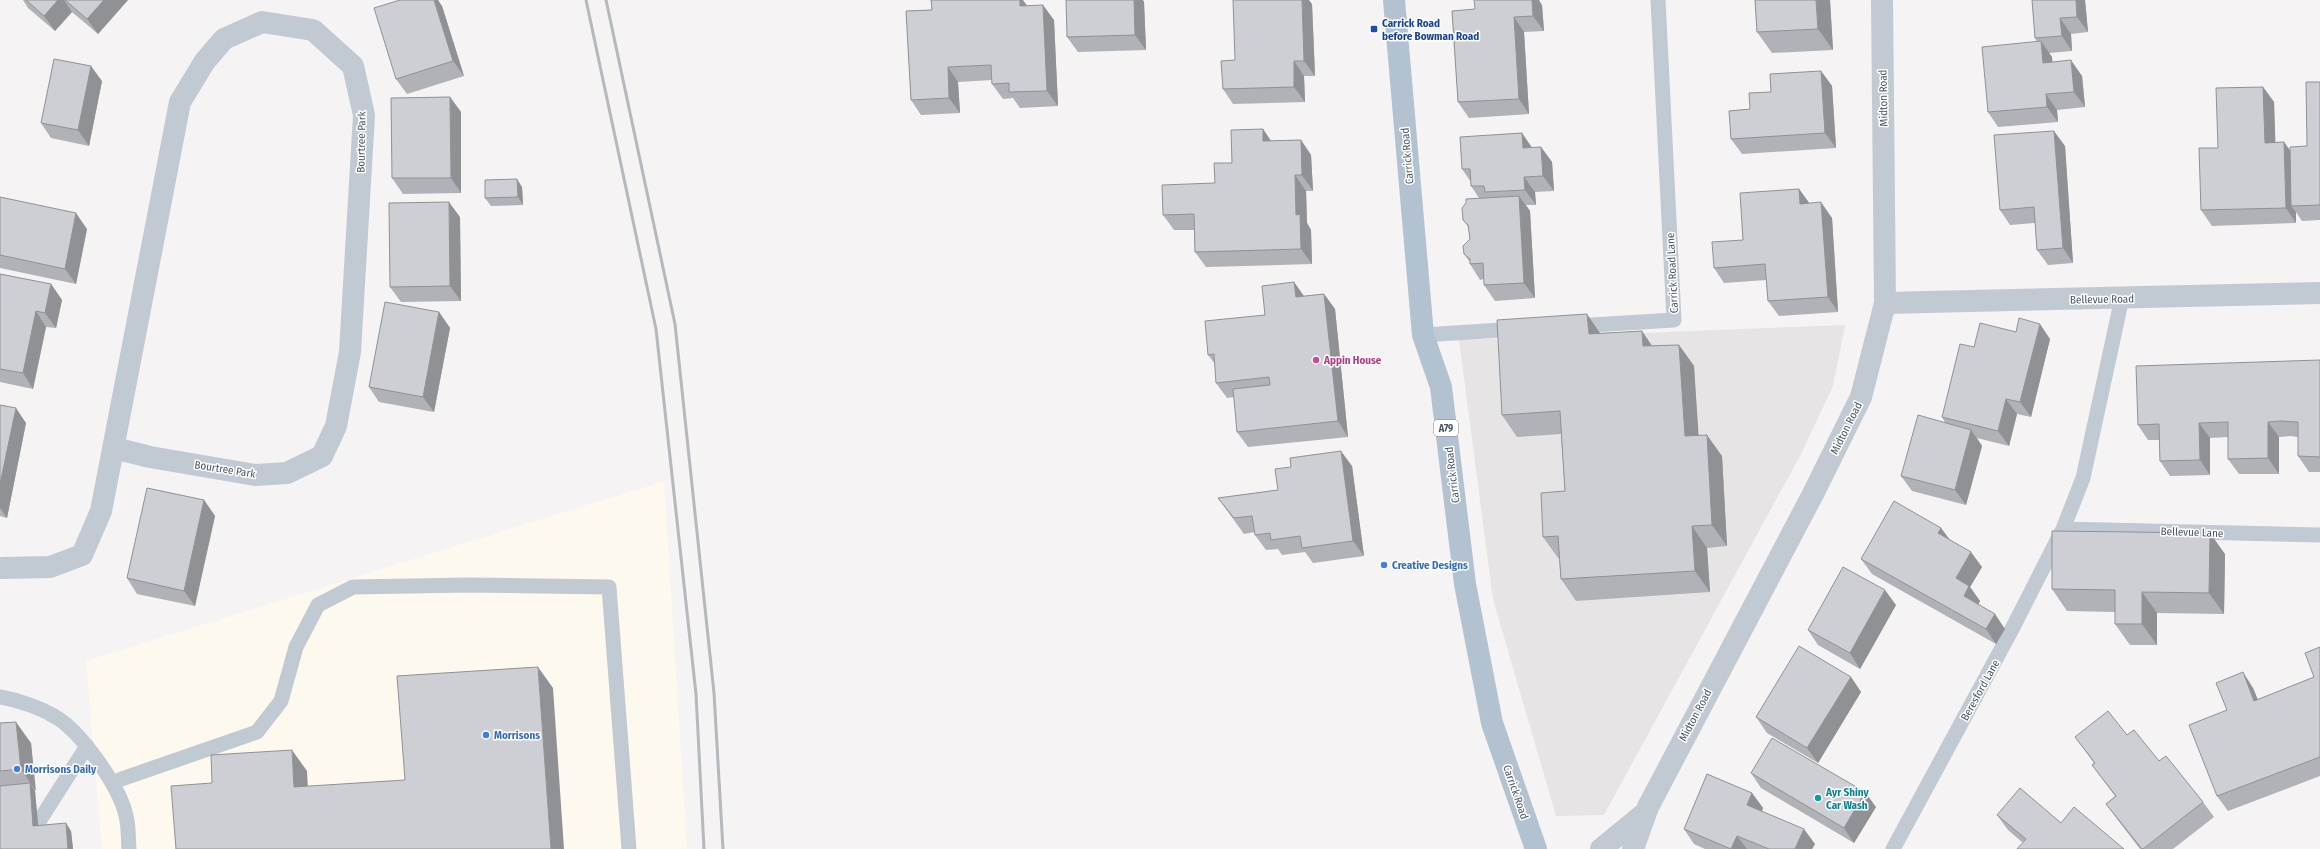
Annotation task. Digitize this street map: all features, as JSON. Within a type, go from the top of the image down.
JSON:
[{"type":"main road","name":"Carrick Road","points":[[1394,0],[1423,335],[1441,387],[1465,584],[1492,724],[1536,849]]},
{"type":"street","name":"Midton Road","points":[[1633,849],[1645,813],[1813,494],[1861,397],[1885,303],[1882,0]]},
{"type":"street","name":"Bourtree Park","points":[[0,568],[50,567],[82,555],[101,511],[180,102],[205,61],[224,39],[262,22],[313,30],[353,66],[364,115],[350,352],[336,426],[322,456],[287,473],[255,475],[150,457],[114,448]]},
{"type":"street","name":"Bellevue Road","points":[[1885,303],[2320,293]]},
{"type":"street","name":"Midton Road","points":[[1601,849],[1645,813]]},
{"type":"lane","name":"Carrick Road Lane","points":[[1564,326],[1674,320],[1658,0]]},
{"type":"lane","name":"Beresford Lane","points":[[1893,849],[2010,633],[2063,529],[2083,478],[2122,298]]},
{"type":"lane","points":[[1423,335],[1533,328]]},
{"type":"lane","name":"Bellevue Lane","points":[[2063,529],[2320,536]]},
{"type":"lane","points":[[112,782],[257,732],[281,701],[296,647],[318,605],[353,587],[468,585],[609,587],[629,849]]},
{"type":"lane","points":[[0,697],[12,699],[55,716],[87,746],[112,782],[126,815],[129,849]]},
{"type":"lane","points":[[38,822],[87,746]]},
{"type":"shaded area","points":[[1845,325],[1833,386],[1801,454],[1604,815],[1556,816],[1493,599],[1459,340]]},
{"type":"shaded area","points":[[664,481],[687,849],[102,849],[86,661]]},
{"type":"building","points":[[26,0],[58,0],[44,16]]},
{"type":"building","points":[[65,0],[104,0],[87,19]]},
{"type":"building","points":[[400,0],[434,0],[453,61],[396,79],[374,8]]},
{"type":"building","points":[[931,0],[1020,0],[1020,6],[1043,5],[1047,91],[1009,92],[1009,83],[992,84],[991,65],[948,67],[949,98],[911,100],[906,11],[932,10]]},
{"type":"building","points":[[1066,0],[1134,0],[1135,35],[1067,37]]},
{"type":"building","points":[[1233,0],[1302,0],[1304,61],[1294,61],[1294,87],[1223,89],[1221,61],[1235,60]]},
{"type":"building","points":[[1474,0],[1532,0],[1533,16],[1514,17],[1519,99],[1458,102],[1452,11],[1475,9]]},
{"type":"building","points":[[1755,0],[1816,0],[1818,29],[1757,32]]},
{"type":"building","points":[[2032,0],[2076,0],[2077,17],[2060,18],[2062,36],[2035,38]]},
{"type":"building","points":[[2041,41],[2043,63],[2071,60],[2074,92],[2046,94],[2047,107],[1988,112],[1982,47]]},
{"type":"building","points":[[54,59],[91,66],[78,130],[41,123]]},
{"type":"building","points":[[1821,71],[1825,133],[1731,139],[1729,111],[1750,109],[1749,93],[1771,92],[1770,74]]},
{"type":"building","points":[[2306,82],[2320,82],[2320,205],[2291,206],[2290,147],[2307,146]]},
{"type":"building","points":[[2263,87],[2265,143],[2284,142],[2286,208],[2201,210],[2199,148],[2218,148],[2216,88]]},
{"type":"building","points":[[450,97],[451,178],[392,178],[391,98]]},
{"type":"building","points":[[1263,129],[1263,141],[1301,140],[1302,175],[1295,175],[1296,215],[1300,214],[1301,249],[1195,252],[1194,214],[1163,215],[1162,185],[1215,183],[1214,163],[1232,163],[1231,130]]},
{"type":"building","points":[[2054,131],[2063,248],[2037,250],[2034,207],[2000,210],[1994,135]]},
{"type":"building","points":[[1522,133],[1523,148],[1541,147],[1543,176],[1524,177],[1525,190],[1485,192],[1484,186],[1471,186],[1470,169],[1462,169],[1460,137]]},
{"type":"building","points":[[517,179],[518,197],[485,198],[485,180]]},
{"type":"building","points":[[1799,189],[1800,204],[1821,202],[1828,297],[1768,301],[1765,264],[1714,268],[1712,242],[1743,240],[1740,193]]},
{"type":"building","points":[[1519,196],[1524,283],[1484,285],[1483,263],[1470,264],[1470,259],[1464,254],[1463,246],[1470,239],[1468,225],[1463,220],[1462,208],[1466,203],[1466,199]]},
{"type":"building","points":[[0,197],[76,213],[65,269],[0,255]]},
{"type":"building","points":[[449,202],[450,286],[390,287],[389,203]]},
{"type":"building","points":[[0,274],[51,284],[45,313],[36,311],[23,373],[0,369]]},
{"type":"building","points":[[1294,282],[1296,297],[1324,294],[1338,421],[1237,432],[1233,389],[1270,385],[1269,377],[1216,383],[1214,354],[1208,355],[1205,321],[1265,315],[1262,286]]},
{"type":"building","points":[[385,302],[439,312],[423,397],[369,387]]},
{"type":"building","points":[[1587,314],[1589,334],[1642,331],[1643,346],[1679,345],[1685,436],[1707,435],[1712,525],[1692,526],[1695,571],[1561,579],[1558,536],[1543,537],[1541,493],[1565,491],[1560,411],[1502,415],[1497,320]]},
{"type":"building","points":[[2019,318],[2040,324],[2020,402],[2006,399],[1998,431],[1942,417],[1960,344],[1974,347],[1980,323],[2016,332]]},
{"type":"building","points":[[2320,360],[2320,457],[2298,456],[2298,422],[2280,421],[2268,422],[2268,458],[2228,459],[2228,422],[2199,423],[2200,460],[2160,461],[2159,424],[2138,425],[2136,366]]},
{"type":"building","points":[[0,405],[16,408],[0,484]]},
{"type":"building","points":[[1918,415],[1971,430],[1955,490],[1901,476]]},
{"type":"building","points":[[1341,451],[1353,541],[1302,548],[1300,536],[1271,540],[1270,533],[1255,535],[1252,516],[1234,518],[1218,498],[1278,490],[1275,469],[1291,467],[1290,458]]},
{"type":"building","points":[[147,488],[204,500],[184,591],[127,578]]},
{"type":"building","points":[[1894,501],[1941,528],[1938,533],[1971,552],[1956,578],[1969,586],[1964,596],[1995,614],[1986,629],[1861,559]]},
{"type":"building","points":[[2052,531],[2210,533],[2209,593],[2142,592],[2142,624],[2115,624],[2115,590],[2052,589]]},
{"type":"building","points":[[1843,567],[1885,590],[1850,653],[1808,630]]},
{"type":"building","points":[[1799,646],[1851,677],[1807,748],[1756,717]]},
{"type":"building","points":[[2320,647],[2320,757],[2217,796],[2189,725],[2227,710],[2216,683],[2243,672],[2254,701],[2314,677],[2305,653]]},
{"type":"building","name":"Morrisons","points":[[538,667],[551,849],[176,849],[171,786],[212,783],[211,755],[292,750],[294,787],[405,780],[397,676]]},
{"type":"building","points":[[2108,711],[2127,735],[2134,730],[2159,761],[2166,756],[2203,802],[2143,849],[2106,804],[2116,796],[2092,765],[2095,763],[2075,737]]},
{"type":"building","points":[[16,722],[21,769],[0,771],[0,723]]},
{"type":"building","name":"Ayr Shiny Car Wash","points":[[1772,738],[1865,792],[1844,828],[1751,773]]},
{"type":"building","points":[[1707,774],[1752,793],[1747,805],[1804,829],[1795,849],[1769,849],[1737,836],[1731,849],[1684,829]]},
{"type":"building","points":[[30,783],[33,826],[66,823],[68,849],[0,849],[0,786]]},
{"type":"building","points":[[2020,788],[2061,823],[2074,807],[2124,849],[2017,849],[2026,839],[1997,815]]},
{"type":"railway","points":[[586,0],[656,329],[696,694],[704,849]]},
{"type":"railway","points":[[606,0],[675,324],[714,693],[723,849]]},
{"type":"place","name":"Carrick Road before Bowman Road","points":[[1374,29]]},
{"type":"place","name":"Appin House","points":[[1316,360]]},
{"type":"place","name":"Creative Designs","points":[[1384,565]]},
{"type":"place","name":"Morrisons","points":[[486,735]]},
{"type":"place","name":"Morrisons Daily","points":[[17,769]]},
{"type":"place","name":"Ayr Shiny Car Wash","points":[[1818,798]]}]
